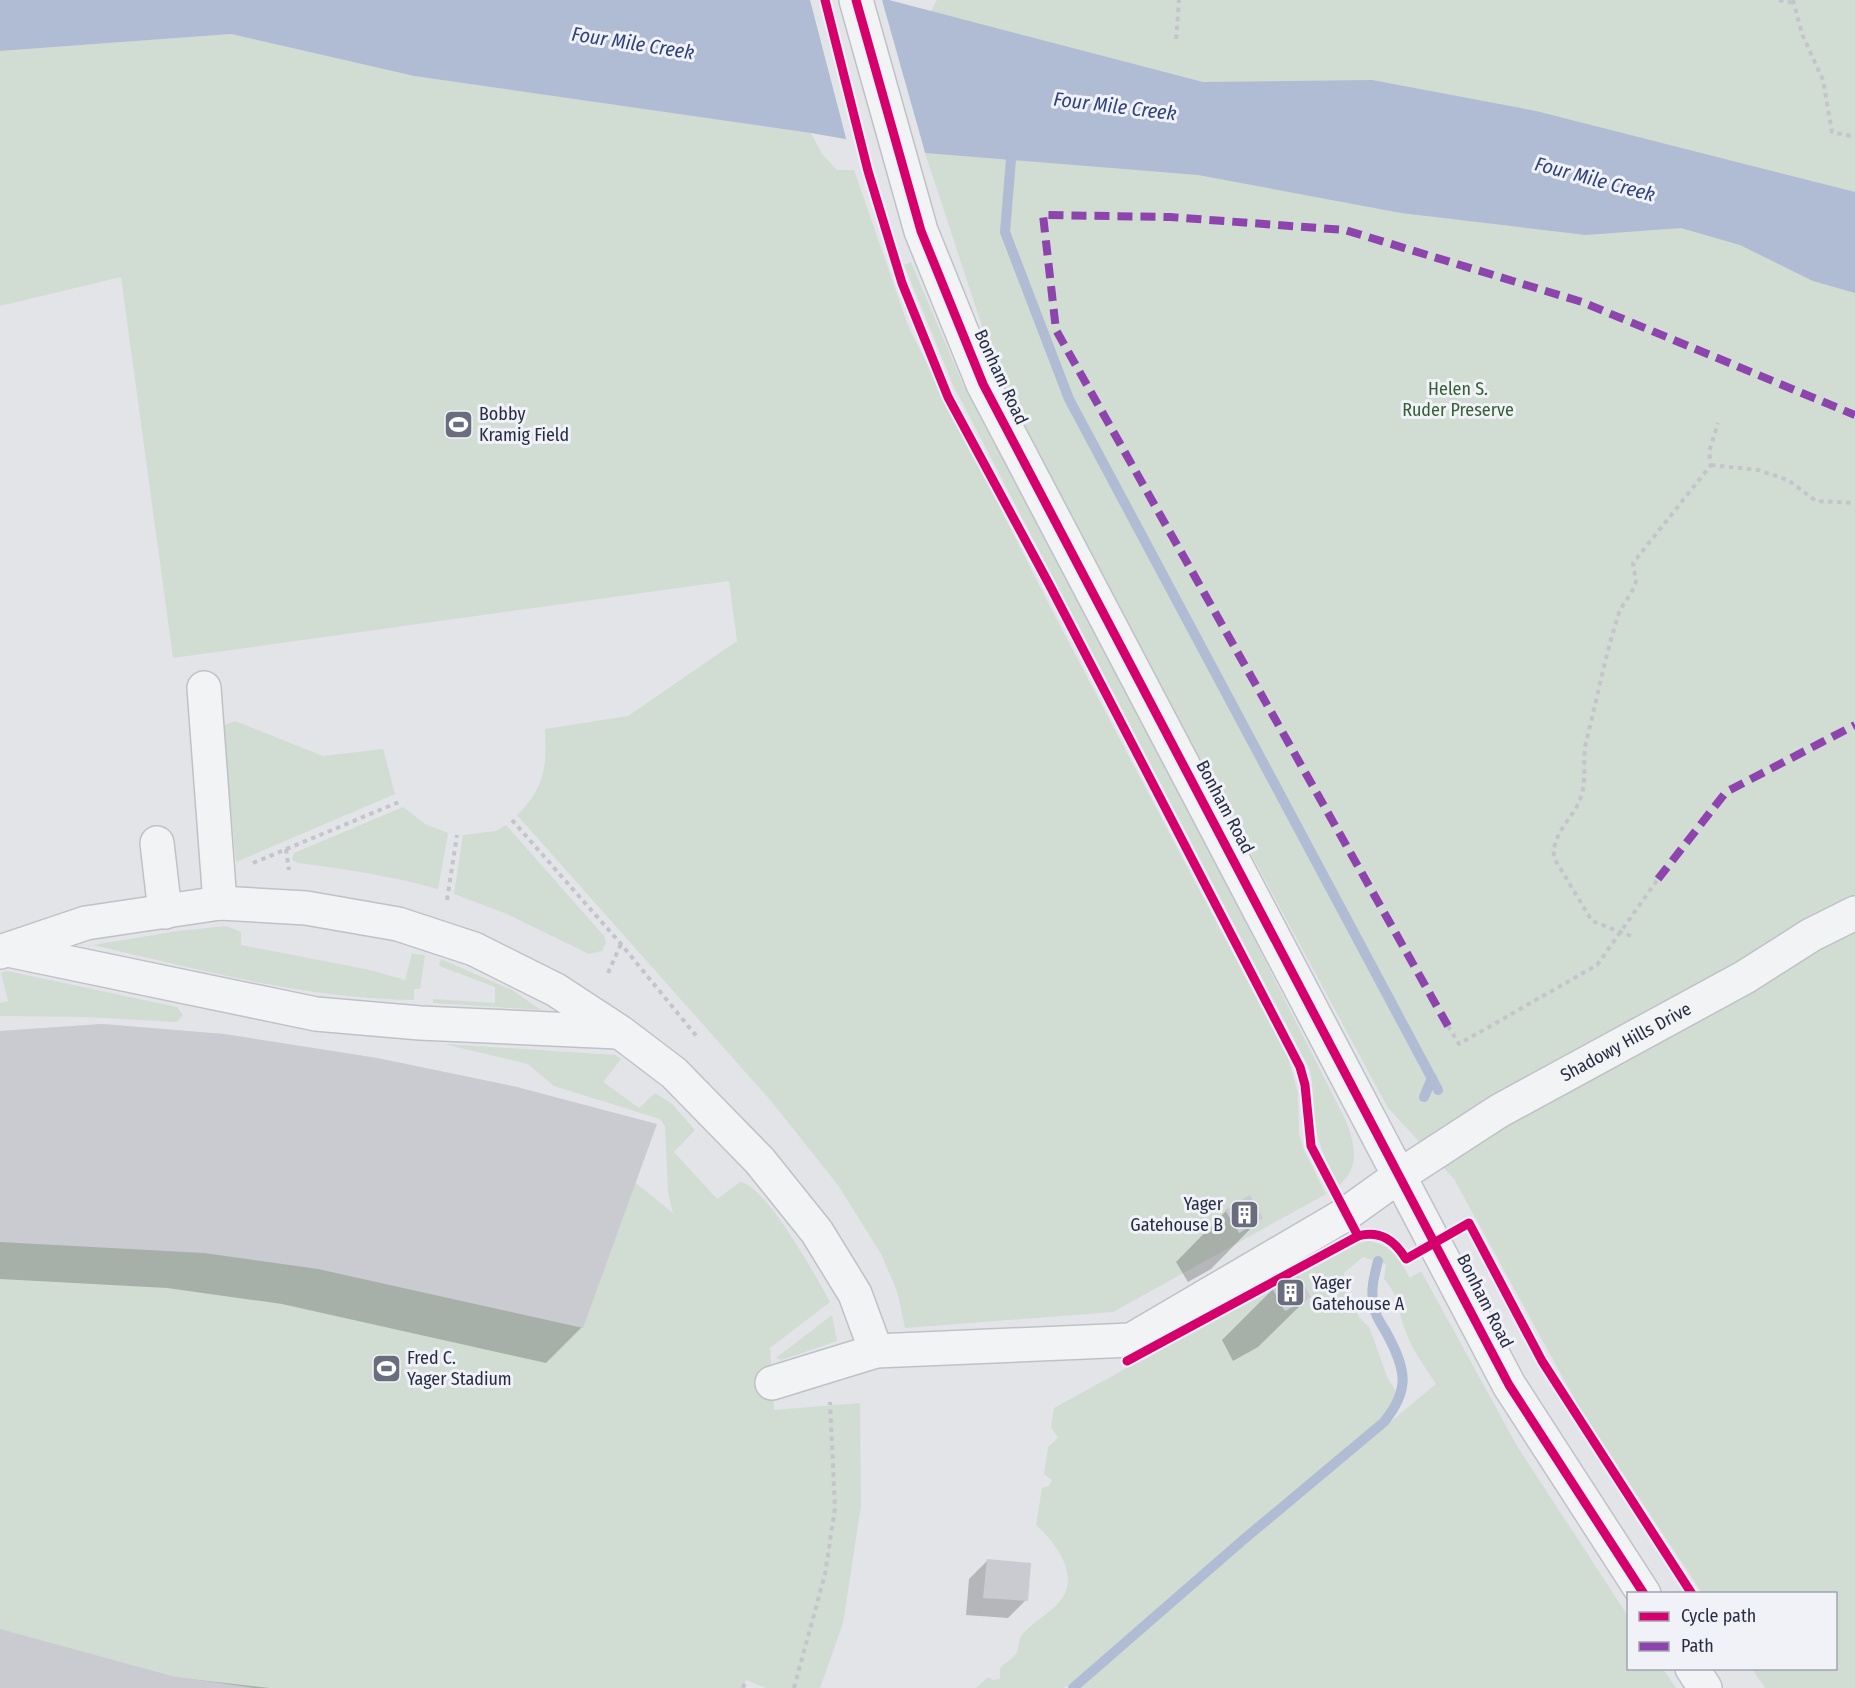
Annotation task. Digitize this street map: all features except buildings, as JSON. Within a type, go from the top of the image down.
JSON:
[{"type":"street","name":"Bonham Road","points":[[856,0],[921,231],[983,384],[1399,1176],[1436,1242],[1509,1385],[1643,1592]]},
{"type":"street","points":[[204,688],[220,903]]},
{"type":"street","points":[[157,843],[165,912]]},
{"type":"street","points":[[4,951],[86,923],[220,903],[306,908],[398,924],[474,949],[556,990],[620,1032],[674,1073],[767,1170],[817,1232],[855,1294],[876,1352]]},
{"type":"street","name":"Shadowy Hills Drive","points":[[772,1383],[876,1352],[1131,1340],[1346,1214],[1399,1176],[1499,1111],[1745,977],[1811,935],[1855,913]]},
{"type":"street","points":[[4,951],[316,1014],[420,1023],[620,1032]]},
{"type":"street","points":[[1693,1670],[1705,1688]]},
{"type":"path","points":[[1176,39],[1179,0]]},
{"type":"path","points":[[1779,0],[1793,2],[1802,34],[1823,80],[1832,132],[1855,137]]},
{"type":"path","points":[[1631,936],[1620,934],[1592,921],[1554,858],[1553,847],[1557,833],[1580,799],[1584,785],[1585,749],[1617,624],[1626,597],[1636,581],[1633,562],[1711,465],[1709,452],[1718,423]]},
{"type":"path","points":[[1711,465],[1758,470],[1788,480],[1816,501],[1855,503]]},
{"type":"path","points":[[250,865],[399,802]]},
{"type":"path","points":[[512,820],[621,944],[698,1038]]},
{"type":"path","points":[[447,900],[457,835]]},
{"type":"path","points":[[286,849],[289,870]]},
{"type":"path","points":[[1448,1026],[1459,1044],[1597,965],[1658,879]]},
{"type":"path","points":[[608,972],[621,944]]},
{"type":"path","points":[[794,1688],[825,1574],[836,1508],[831,1406],[824,1369]]},
{"type":"path","points":[[743,1688],[746,1680]]},
{"type":"green space","name":"Helen S. Ruder Preserve","points":[[937,0],[1855,0],[1855,1688],[1765,1688],[1753,1670],[1837,1670],[1837,1592],[1701,1592],[1579,1407],[1454,1179],[1388,1108],[1006,399],[925,153],[919,34]]},
{"type":"green space","points":[[231,34],[414,76],[811,133],[822,154],[837,170],[854,170],[909,328],[1056,618],[1289,1060],[1298,1093],[1299,1134],[1304,1150],[1326,1194],[1113,1312],[905,1328],[897,1291],[881,1254],[838,1185],[771,1101],[517,815],[539,786],[544,765],[545,729],[628,716],[737,641],[729,581],[173,658],[121,277],[0,306],[0,51]],"holes":[[[1250,1195],[1263,1218],[1240,1233],[1239,1233]]]},
{"type":"green space","points":[[911,262],[961,380],[1187,806],[1346,1121],[1354,1147],[1354,1155],[1351,1171],[1339,1185],[1317,1135],[1310,1070],[953,385],[904,265]]},
{"type":"green space","points":[[235,721],[323,756],[383,749],[395,794],[236,862],[223,726]]},
{"type":"green space","points":[[403,807],[425,824],[448,833],[438,889],[292,860],[294,853]]},
{"type":"green space","points":[[506,825],[605,937],[606,943],[602,951],[589,954],[507,914],[454,894],[463,835],[496,831]]},
{"type":"green space","points":[[227,926],[241,932],[241,945],[370,970],[405,980],[412,954],[425,955],[420,989],[414,989],[414,1000],[333,994],[212,973],[93,945],[178,931]]},
{"type":"green space","points":[[441,959],[512,990],[541,1010],[433,1003],[433,999],[495,1003],[495,987],[439,966]]},
{"type":"green space","points":[[7,971],[177,1007],[183,1015],[177,1022],[87,1017],[0,1016],[0,1003],[8,1001],[1,973]]},
{"type":"green space","name":"Fred C. Yager Stadium","points":[[102,1024],[224,1034],[377,1058],[517,1087],[673,1213],[668,1193],[665,1127],[660,1119],[554,1086],[528,1064],[444,1044],[615,1055],[621,1059],[603,1082],[639,1108],[655,1093],[672,1104],[695,1130],[674,1152],[717,1199],[740,1182],[751,1187],[763,1198],[789,1234],[830,1302],[770,1348],[774,1410],[860,1403],[861,1506],[843,1623],[820,1688],[766,1688],[746,1680],[743,1688],[0,1688],[0,1031]]},
{"type":"green space","points":[[1368,1241],[1382,1245],[1394,1254],[1410,1278],[1421,1271],[1517,1446],[1627,1614],[1627,1670],[1664,1670],[1676,1688],[1080,1688],[1214,1568],[1436,1384],[1408,1337],[1396,1298],[1384,1279],[1386,1264],[1363,1257],[1344,1273],[1345,1289],[1359,1317],[1369,1327],[1388,1379],[1397,1393],[1383,1419],[1074,1683],[1063,1688],[976,1688],[988,1677],[993,1680],[1000,1679],[1000,1668],[1016,1654],[1022,1635],[1056,1606],[1066,1591],[1067,1570],[1063,1560],[1051,1540],[1036,1525],[1042,1488],[1049,1486],[1052,1480],[1044,1474],[1048,1447],[1058,1438],[1051,1427],[1054,1408],[1272,1288],[1285,1311],[1311,1297],[1298,1274],[1355,1244]]},
{"type":"green space","points":[[832,1315],[837,1341],[782,1360],[776,1358]]},
{"type":"water","name":"Four Mile Creek","points":[[0,0],[889,0],[1203,82],[1372,80],[1536,111],[1855,192],[1855,293],[1813,281],[1740,245],[1681,228],[1586,235],[1401,213],[1198,175],[925,153],[811,133],[414,76],[231,34],[0,51]]},
{"type":"pier","points":[[810,0],[882,0],[926,156],[847,142]]},
{"type":"waterway","points":[[1012,147],[1005,232],[1069,399],[1438,1090]]},
{"type":"waterway","points":[[1424,1097],[1432,1078]]},
{"type":"waterway","points":[[1073,1688],[1243,1540],[1384,1422],[1393,1410],[1399,1399],[1403,1378],[1398,1357],[1377,1317],[1373,1301],[1372,1290],[1378,1261]]},
{"type":"marked path","points":[[1448,1026],[1056,330],[1043,215],[1170,217],[1345,230],[1582,302],[1855,415]]},
{"type":"marked path","points":[[1658,879],[1726,792],[1855,725]]},
{"type":"cycle path","points":[[825,0],[868,171],[902,283],[948,397],[1049,584],[1300,1067],[1305,1085],[1311,1146],[1358,1236]]},
{"type":"cycle path","points":[[856,0],[921,231],[983,384],[1509,1385],[1643,1592]]},
{"type":"cycle path","points":[[1127,1361],[1358,1236],[1374,1235],[1386,1238],[1406,1259],[1469,1223],[1542,1361],[1691,1592]]},
{"type":"place","name":"Bobby Kramig Field","points":[[458,424]]},
{"type":"place","name":"Yager Gatehouse B","points":[[1244,1214]]},
{"type":"place","name":"Yager Gatehouse A","points":[[1291,1293]]},
{"type":"place","name":"Fred C. Yager Stadium","points":[[386,1368]]}]
